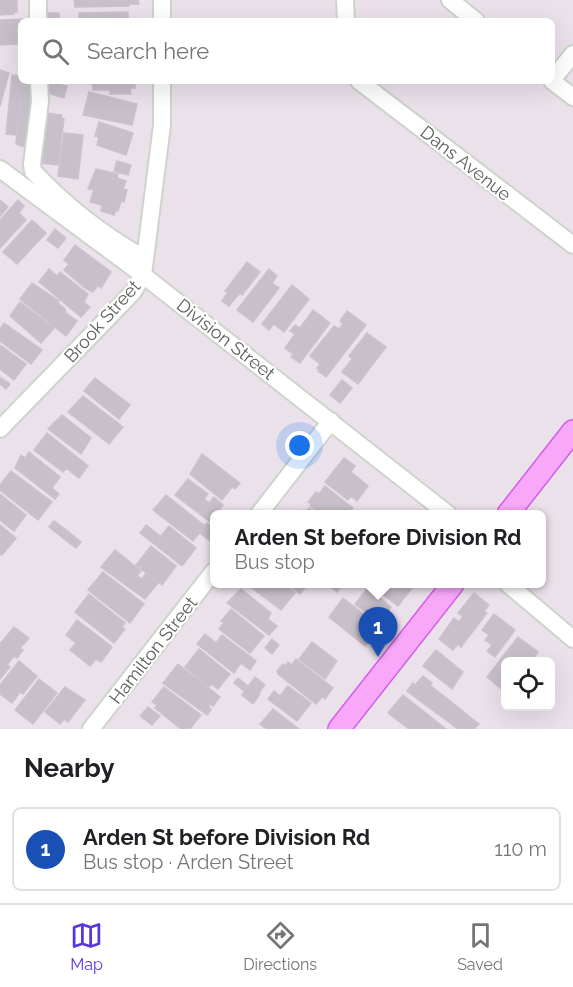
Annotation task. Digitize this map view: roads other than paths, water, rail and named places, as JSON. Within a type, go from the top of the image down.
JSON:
[{"type":"main road","points":[[511,510],[573,431]]},
{"type":"main road","points":[[339,729],[450,588]]},
{"type":"street","points":[[38,0],[38,18]]},
{"type":"street","points":[[162,0],[162,18]]},
{"type":"street","points":[[345,0],[346,18]]},
{"type":"street","points":[[450,0],[472,18]]},
{"type":"street","points":[[555,77],[573,54]]},
{"type":"street","points":[[555,83],[573,97]]},
{"type":"street","points":[[39,84],[40,102],[33,171],[69,206],[123,246],[144,267]]},
{"type":"street","name":"Brook Street","points":[[0,429],[133,292],[144,267],[162,125],[162,84]]},
{"type":"street","name":"Dans Avenue","points":[[363,84],[573,245]]},
{"type":"street","name":"Division Street","points":[[0,169],[144,267],[443,510]]},
{"type":"street","points":[[261,510],[331,421]]},
{"type":"street","name":"Hamilton Street","points":[[91,729],[210,576]]},
{"type":"street","points":[[513,588],[573,639]]},
{"type":"place","name":"Arden St before Division Rd","points":[[378,657]]}]
